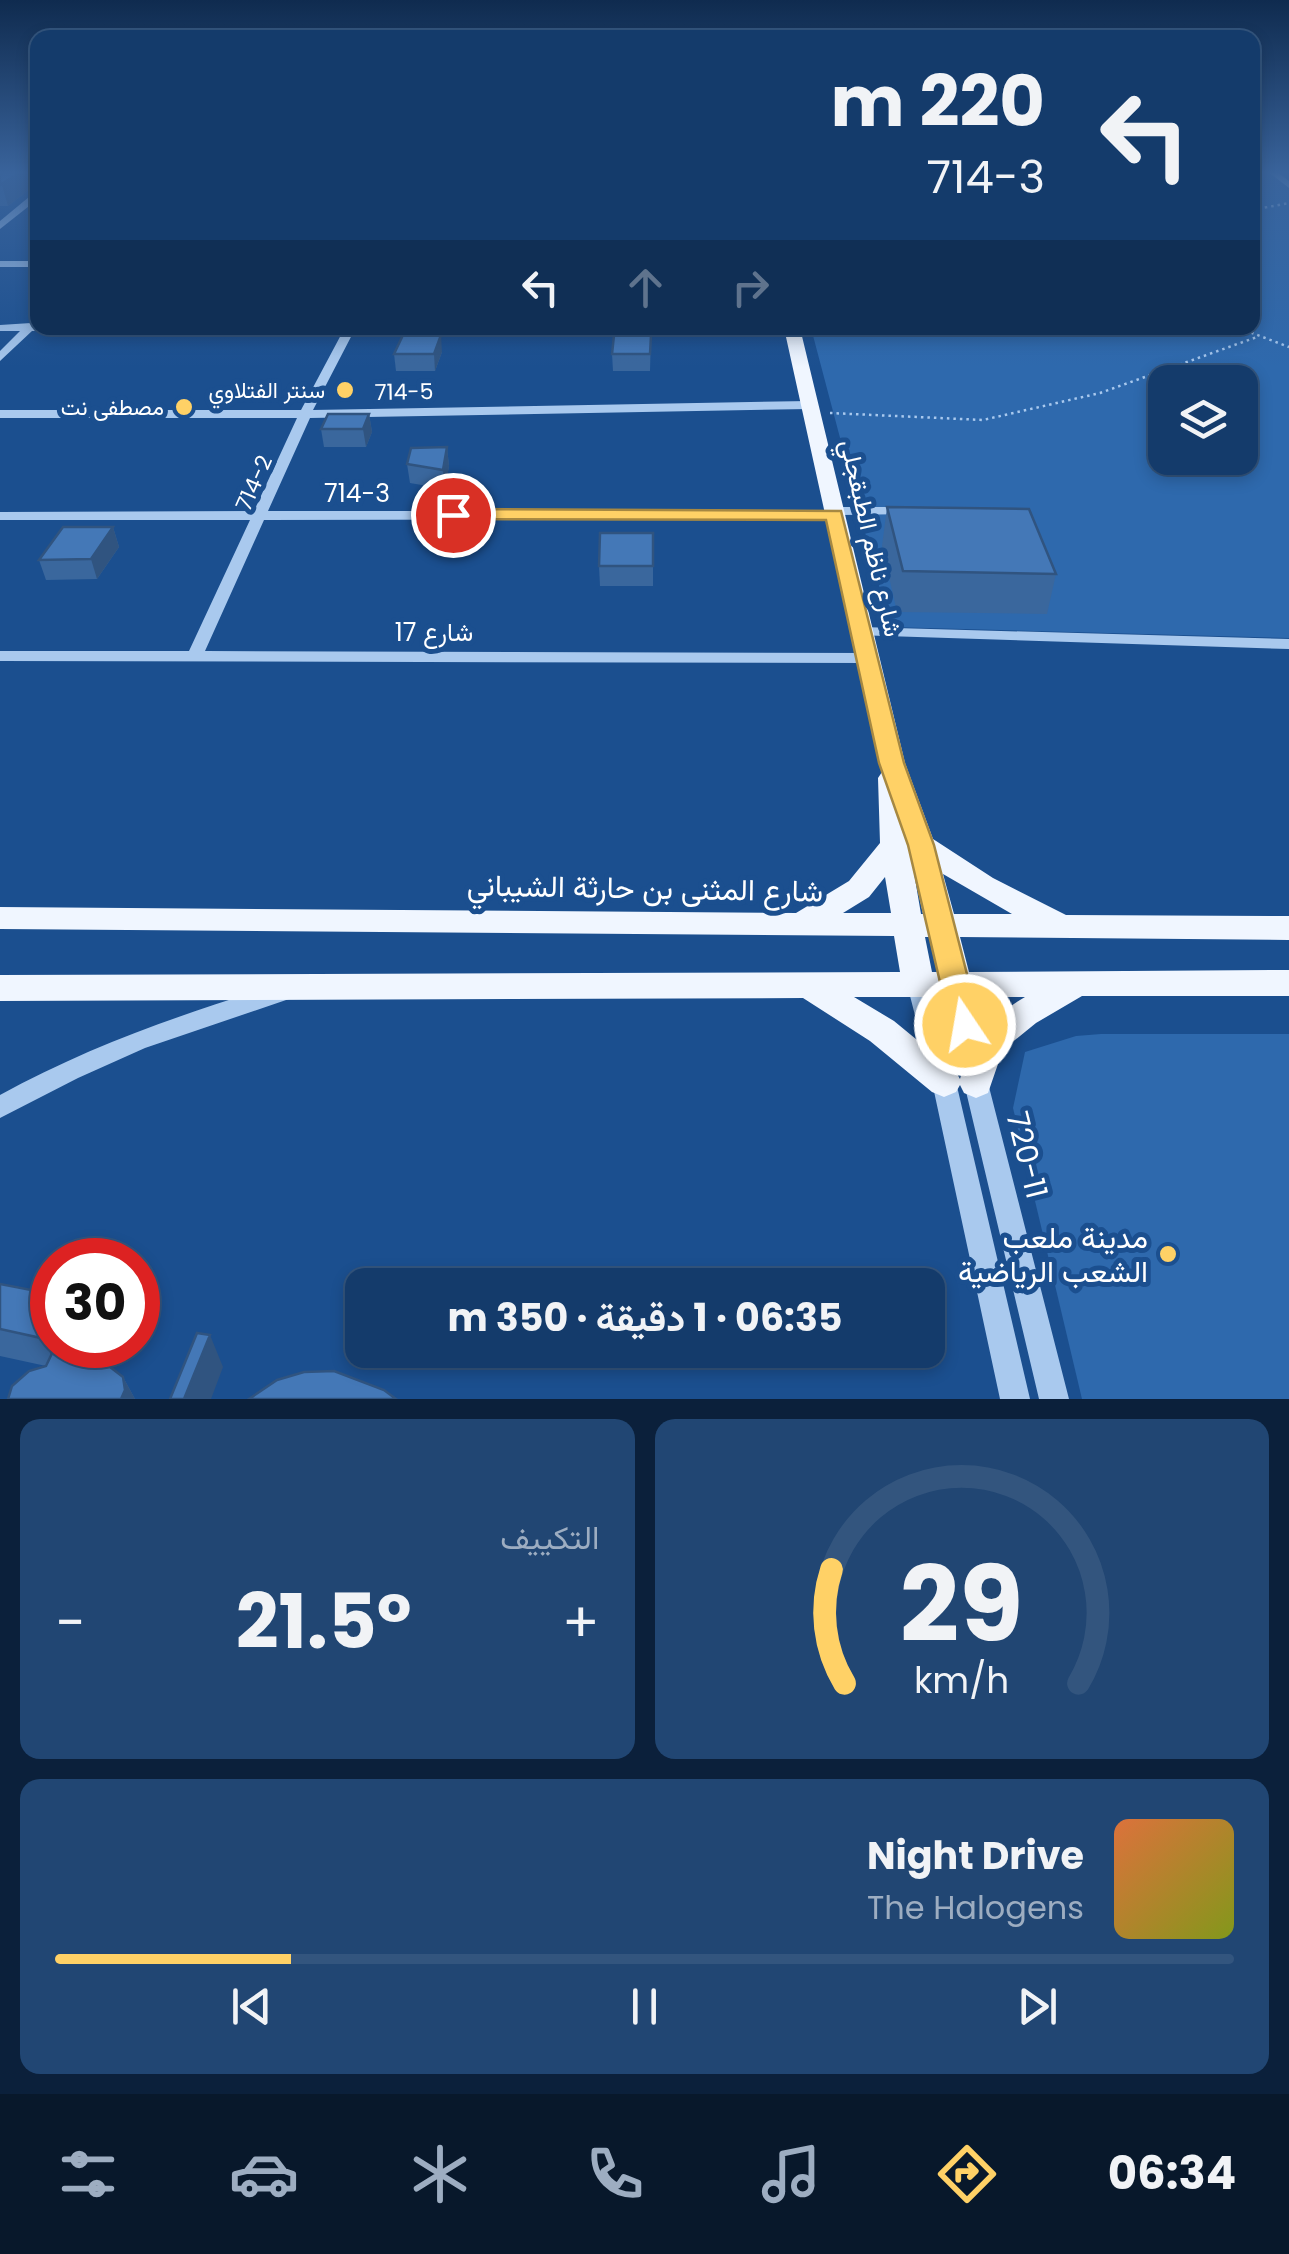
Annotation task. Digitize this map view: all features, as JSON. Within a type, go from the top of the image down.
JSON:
[{"type":"main road","name":"شارع ناظم الطبقجلي","points":[[793,335],[892,763],[890,794],[942,927],[956,983]]},
{"type":"main road","name":"شارع ناظم الطبقجلي","points":[[908,845],[908,926],[918,984]]},
{"type":"main road","points":[[800,925],[859,889],[908,845],[1068,929]]},
{"type":"main road","name":"شارع المثنى بن حارثة الشيباني","points":[[0,918],[1289,928]]},
{"type":"main road","points":[[805,984],[960,1083],[1004,1028],[1080,983]]},
{"type":"main road","points":[[0,988],[1289,983]]},
{"type":"street","points":[[0,264],[30,264]]},
{"type":"street","points":[[0,328],[30,324]]},
{"type":"street","points":[[0,358],[30,327]]},
{"type":"street","name":"714-2","points":[[196,656],[305,414],[347,335]]},
{"type":"street","name":"714-5","points":[[0,414],[810,409]]},
{"type":"street","name":"714-3","points":[[0,516],[924,511]]},
{"type":"street","points":[[861,632],[1289,644]]},
{"type":"street","name":"شارع 17","points":[[0,656],[868,658]]},
{"type":"street","name":"720-11","points":[[956,983],[960,1083],[1015,1399]]},
{"type":"street","name":"720-11","points":[[918,984],[960,1083],[1054,1399]]},
{"type":"street","points":[[0,1107],[72,1066],[180,1022],[305,986]]},
{"type":"path","points":[[810,409],[983,420],[1100,393],[1257,336],[1289,347]]},
{"type":"shaded area","points":[[1260,236],[1289,236],[1289,638],[890,627],[813,335],[1260,335]]},
{"type":"shaded area","name":"مدينة ملعب الشعب الرياضية","points":[[1289,1034],[1289,1399],[1082,1399],[1013,1108],[1025,1052],[1076,1036]]},
{"type":"building","points":[[403,335],[441,335],[434,354],[394,354]]},
{"type":"building","points":[[614,335],[651,335],[650,354],[612,354]]},
{"type":"building","points":[[328,414],[369,414],[363,429],[321,429]]},
{"type":"building","points":[[447,447],[443,470],[407,464],[411,448]]},
{"type":"building","points":[[887,507],[1029,509],[1056,574],[903,571]]},
{"type":"building","points":[[63,527],[113,527],[91,559],[39,560]]},
{"type":"building","points":[[600,533],[653,533],[653,566],[599,566]]},
{"type":"building","points":[[0,1284],[30,1290],[30,1336],[0,1329]]},
{"type":"building","points":[[197,1333],[210,1335],[184,1399],[170,1399]]},
{"type":"building","points":[[111,1368],[123,1377],[125,1390],[121,1399],[8,1399],[12,1386],[29,1371]]},
{"type":"building","points":[[334,1371],[384,1390],[396,1399],[249,1399],[277,1380],[304,1372]]},
{"type":"place","name":"سنتر الفتلاوي","points":[[345,390]]},
{"type":"place","name":"مصطفى نت","points":[[184,407]]},
{"type":"place","name":"مدينة ملعب الشعب الرياضية","points":[[1168,1254]]},
{"type":"route","points":[[453,515],[834,515],[892,763],[921,845],[965,1025]]}]
